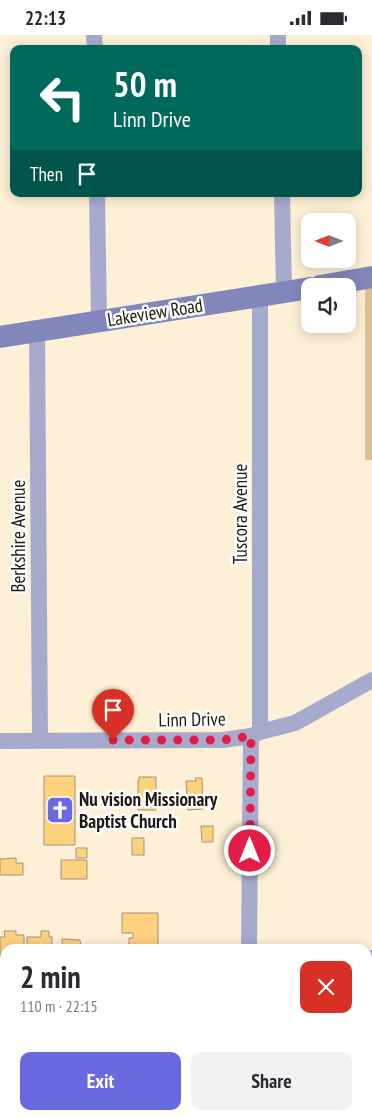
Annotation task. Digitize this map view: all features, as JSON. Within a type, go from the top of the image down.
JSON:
[{"type":"street","points":[[97,197],[98,321]]},
{"type":"street","points":[[282,197],[284,292]]},
{"type":"street","points":[[356,280],[372,277]]},
{"type":"street","name":"Lakeview Road","points":[[0,337],[301,289]]},
{"type":"street","name":"Tuscora Avenue","points":[[249,944],[255,734],[260,297]]},
{"type":"street","name":"Berkshire Avenue","points":[[37,331],[40,740]]},
{"type":"street","name":"Linn Drive","points":[[0,741],[223,740],[255,734],[294,723],[372,680]]},
{"type":"shaded area","points":[[372,277],[372,460],[365,460],[365,279]]},
{"type":"building","name":"Nu vision Missionary Baptist Church","points":[[44,776],[75,776],[75,845],[44,845]]},
{"type":"building","points":[[139,777],[156,777],[156,810],[138,810]]},
{"type":"building","points":[[195,778],[202,778],[203,809],[188,810],[186,781],[196,781]]},
{"type":"building","points":[[201,826],[213,826],[213,842],[202,842]]},
{"type":"building","points":[[132,838],[144,838],[144,855],[132,855]]},
{"type":"building","points":[[76,848],[87,848],[87,858],[76,858]]},
{"type":"building","points":[[16,858],[16,863],[23,863],[23,875],[0,875],[0,859]]},
{"type":"building","points":[[61,860],[87,860],[87,879],[61,879]]},
{"type":"building","points":[[122,913],[158,913],[158,944],[129,944],[129,938],[133,938],[133,933],[122,933]]},
{"type":"building","points":[[4,931],[16,931],[16,935],[24,935],[24,944],[0,944],[0,937],[5,937]]},
{"type":"building","points":[[41,931],[49,931],[49,937],[52,937],[52,944],[27,944],[27,937],[41,937]]},
{"type":"building","points":[[62,939],[80,940],[80,944],[62,944]]},
{"type":"place","name":"Nu vision Missionary Baptist Church","points":[[60,810]]},
{"type":"route","points":[[113,740],[223,740],[251,736],[250,851]]}]
